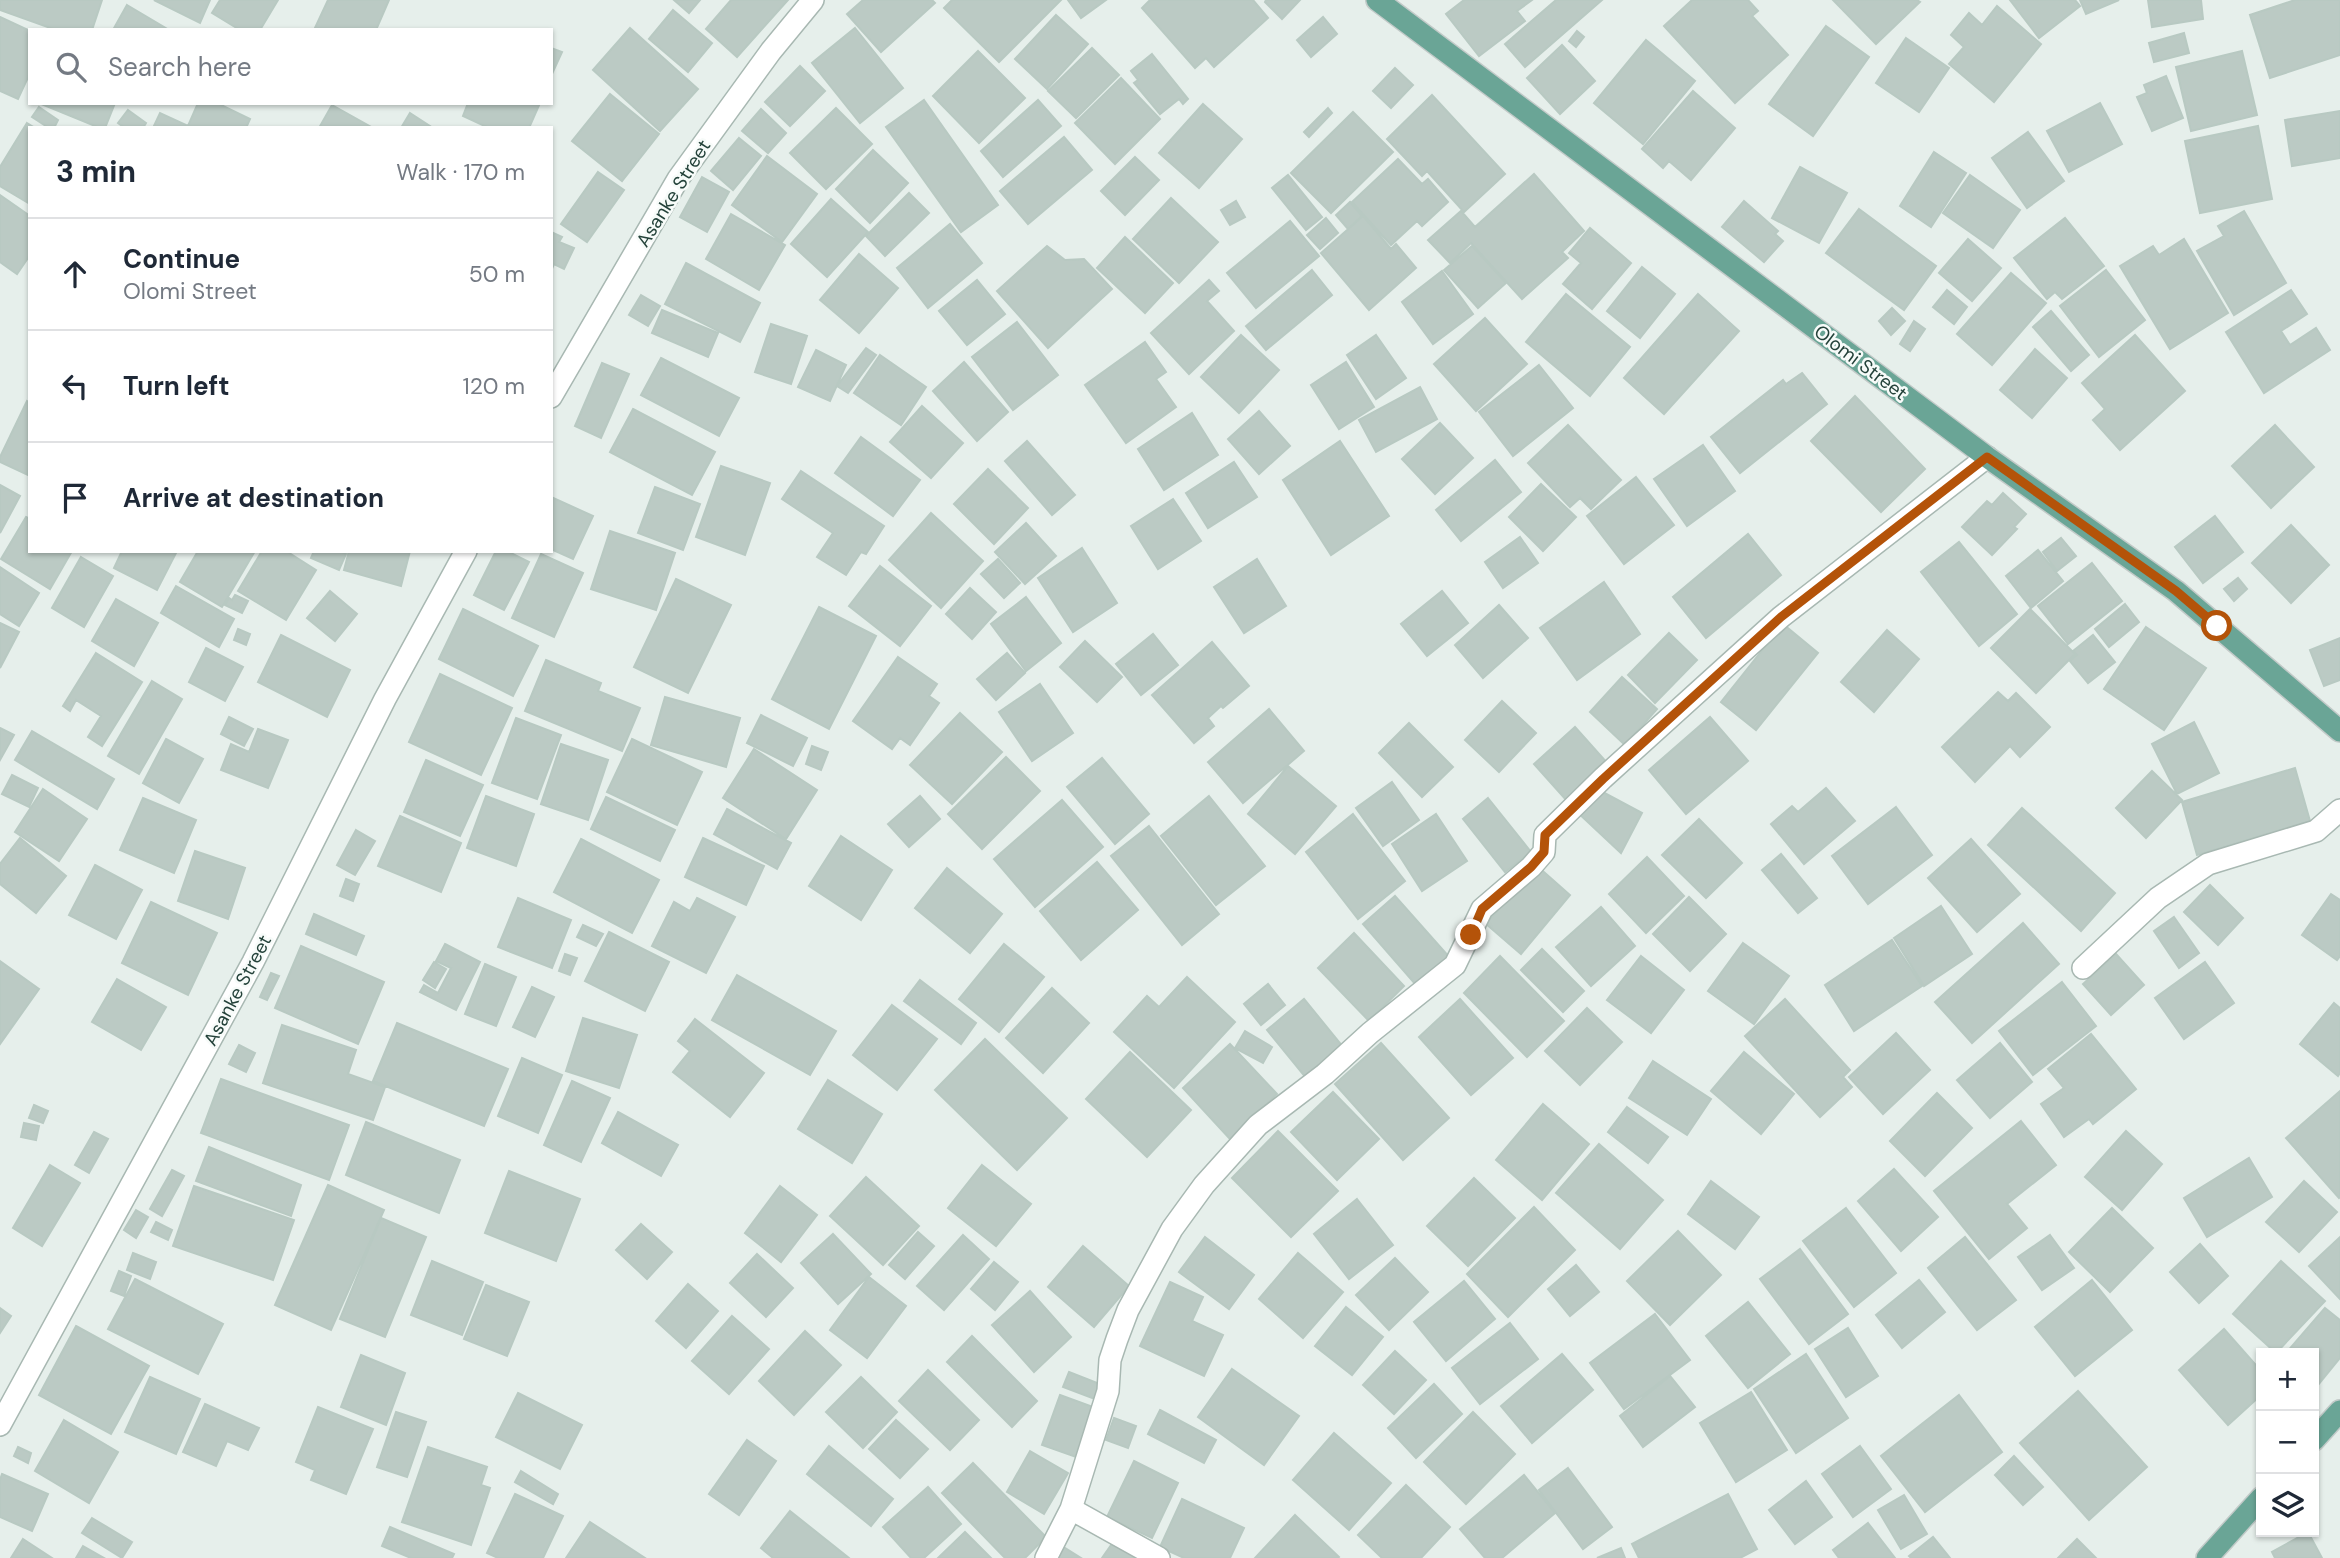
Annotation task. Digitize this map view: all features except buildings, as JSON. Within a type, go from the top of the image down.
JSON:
[{"type":"main road","name":"Olomi Street","points":[[1377,0],[1987,457],[2176,591],[2340,731]]},
{"type":"main road","points":[[2319,1434],[2340,1411]]},
{"type":"main road","points":[[2207,1558],[2256,1504]]},
{"type":"street","name":"Asanke Street","points":[[553,394],[678,179],[771,51],[813,0]]},
{"type":"street","points":[[1046,1558],[1071,1509],[1108,1391],[1110,1360],[1128,1310],[1172,1229],[1204,1185],[1258,1125],[1325,1074],[1370,1033],[1455,965],[1482,909],[1531,867],[1544,852],[1545,835],[1603,779],[1781,617],[1987,457]]},
{"type":"street","name":"Asanke Street","points":[[0,1425],[253,961],[385,699],[466,553]]},
{"type":"street","points":[[2083,968],[2158,898],[2208,864],[2316,831],[2340,810]]},
{"type":"street","points":[[1071,1509],[1160,1558]]},
{"type":"route","points":[[1471,935],[1482,909],[1531,867],[1544,852],[1545,835],[1603,779],[1781,617],[1987,457],[2176,591],[2217,626]]}]
